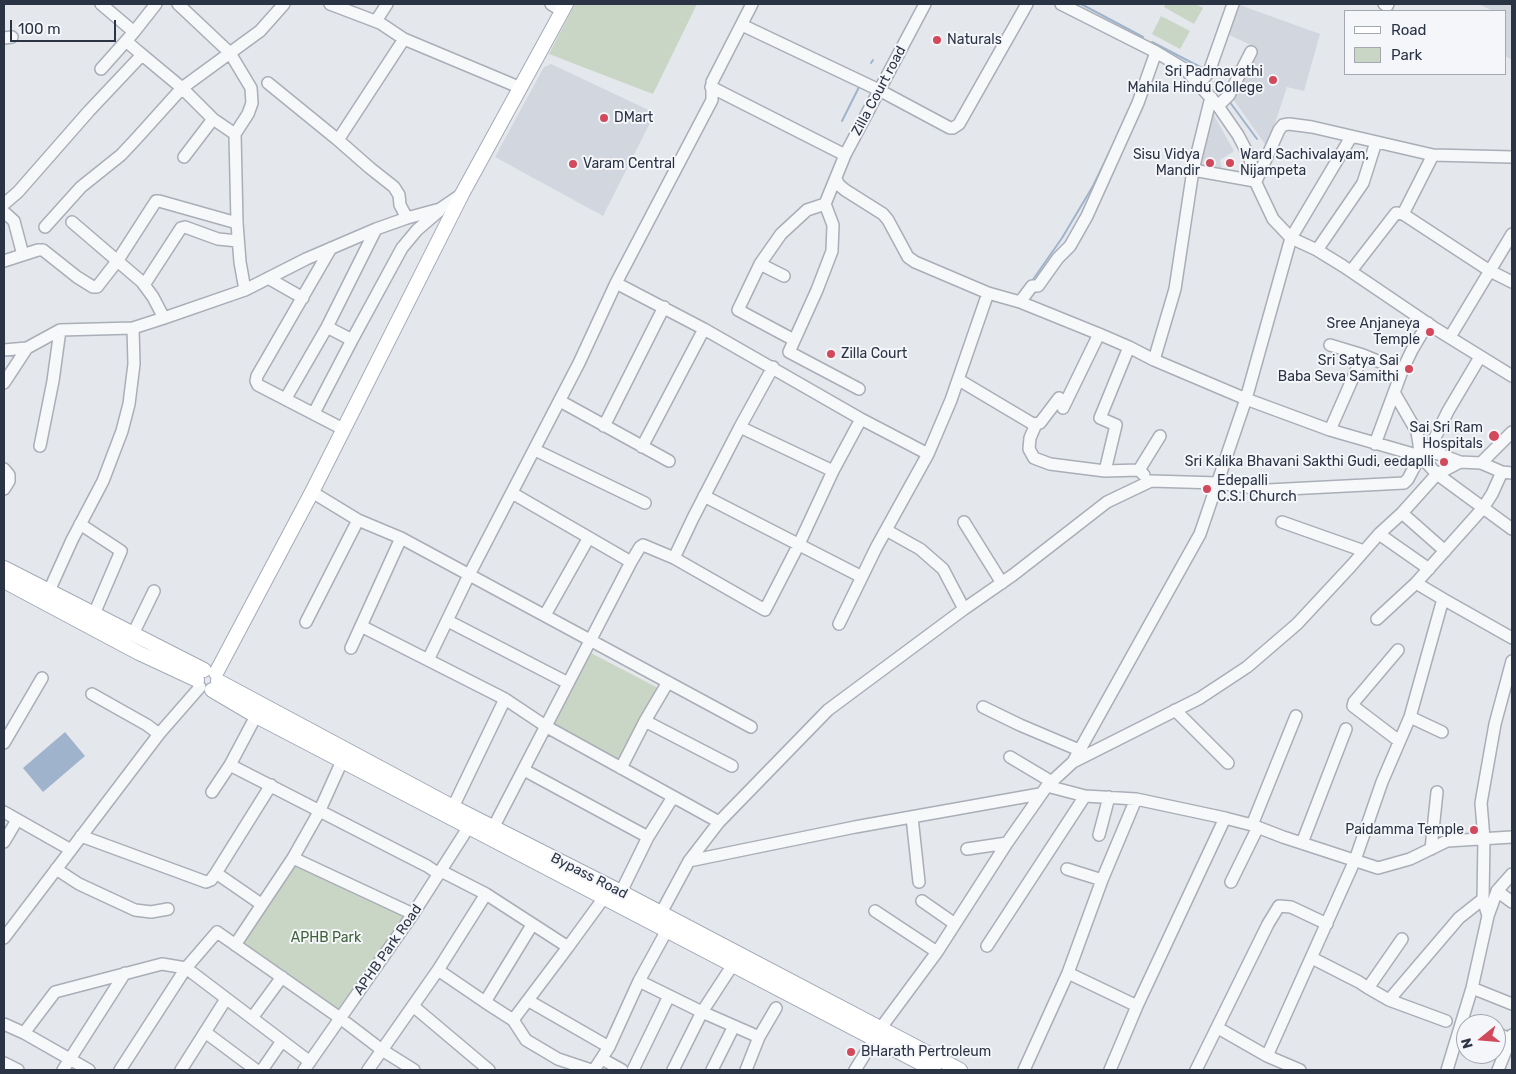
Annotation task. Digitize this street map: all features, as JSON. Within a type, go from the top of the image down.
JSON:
[{"type":"main road","points":[[208,680],[312,492],[462,194],[521,88],[560,6]]},
{"type":"main road","points":[[4,568],[133,634],[208,680]]},
{"type":"main road","points":[[4,581],[139,652],[208,680]]},
{"type":"main road","name":"Bypass Road","points":[[208,680],[256,716],[603,899],[667,930],[732,966],[877,1034],[960,1070]]},
{"type":"main road","name":"Bypass Road","points":[[208,680],[493,828],[621,892],[877,1034],[934,1070]]},
{"type":"street","points":[[101,4],[134,32]]},
{"type":"street","points":[[101,68],[134,32],[156,4]]},
{"type":"street","points":[[178,4],[230,53],[252,88],[252,103],[248,114],[235,134],[238,241],[245,290]]},
{"type":"street","points":[[45,227],[81,187],[121,155],[182,88],[260,31],[284,4]]},
{"type":"street","points":[[335,4],[376,21],[404,39],[521,88]]},
{"type":"street","points":[[376,21],[387,4]]},
{"type":"street","points":[[428,660],[469,575],[560,401],[616,283],[712,100],[712,82],[752,4]]},
{"type":"street","name":"Zilla Court road","points":[[825,204],[845,155],[925,4]]},
{"type":"street","points":[[742,25],[879,90],[950,128],[957,127],[1027,4]]},
{"type":"street","points":[[1060,4],[1156,52],[1186,70],[1215,102],[1241,142],[1248,154],[1256,180],[1273,219],[1291,238],[1318,250],[1512,376]]},
{"type":"street","points":[[1199,84],[1209,72],[1233,4]]},
{"type":"street","points":[[1384,4],[1387,6],[1388,4]]},
{"type":"street","points":[[338,140],[404,39]]},
{"type":"street","points":[[126,41],[182,88],[213,119],[235,134]]},
{"type":"street","points":[[1020,302],[1032,286],[1038,286],[1058,258],[1070,246],[1087,216],[1138,103],[1156,52]]},
{"type":"street","points":[[1154,360],[1175,289],[1193,170],[1215,102],[1229,95],[1251,52]]},
{"type":"street","points":[[4,204],[18,192],[89,111],[139,58],[140,53]]},
{"type":"street","points":[[268,83],[394,187],[399,194],[400,205],[407,218]]},
{"type":"street","points":[[711,87],[845,155]]},
{"type":"street","points":[[184,157],[213,119]]},
{"type":"street","points":[[1256,180],[1279,130],[1283,125],[1289,124],[1312,127],[1433,155],[1512,157]]},
{"type":"street","points":[[1073,762],[1200,534],[1246,399],[1291,238],[1351,136]]},
{"type":"street","points":[[1318,250],[1363,183],[1376,142]]},
{"type":"street","points":[[1402,214],[1433,155]]},
{"type":"street","points":[[1193,170],[1256,180]]},
{"type":"street","points":[[836,179],[845,190],[883,214],[908,257],[914,262],[988,293],[1020,302],[1099,334],[1154,360],[1246,399],[1330,430],[1375,444],[1424,454],[1439,454],[1460,462],[1480,463],[1507,473],[1483,508],[1429,569],[1377,619]]},
{"type":"street","points":[[314,413],[407,242],[440,209],[462,194]]},
{"type":"street","points":[[4,261],[43,250],[93,288],[100,285],[156,201],[159,200],[237,223]]},
{"type":"street","points":[[794,340],[738,310],[760,264],[782,234],[807,210],[825,204],[833,225],[832,251],[789,352],[860,389]]},
{"type":"street","points":[[4,350],[27,348],[60,330],[133,328],[164,318],[245,290],[331,248],[376,229],[440,209]]},
{"type":"street","points":[[4,212],[14,221],[23,255]]},
{"type":"street","points":[[1351,272],[1396,213],[1402,214],[1490,271],[1512,282]]},
{"type":"street","points":[[72,222],[118,260],[144,285],[154,297],[164,318]]},
{"type":"street","points":[[144,285],[181,228],[185,227],[218,239],[238,241]]},
{"type":"street","points":[[286,398],[326,327],[376,229]]},
{"type":"street","points":[[1450,337],[1512,234]]},
{"type":"street","points":[[331,248],[257,376],[256,381],[258,385],[343,429]]},
{"type":"street","points":[[760,264],[784,276]]},
{"type":"street","points":[[268,278],[303,298]]},
{"type":"street","points":[[616,283],[664,306],[774,367],[861,419],[928,454]]},
{"type":"street","points":[[839,624],[886,530],[928,454],[959,380],[988,293]]},
{"type":"street","points":[[604,426],[664,306]]},
{"type":"street","points":[[1375,444],[1402,371],[1428,323]]},
{"type":"street","points":[[326,327],[352,340]]},
{"type":"street","points":[[49,591],[80,524],[103,481],[124,422],[129,404],[134,364],[133,328]]},
{"type":"street","points":[[642,447],[704,329]]},
{"type":"street","points":[[40,446],[53,381],[60,330]]},
{"type":"street","points":[[959,380],[1032,424],[1040,423],[1061,403],[1099,334]]},
{"type":"street","points":[[1330,344],[1402,371]]},
{"type":"street","points":[[1106,471],[1116,424],[1100,418],[1129,347]]},
{"type":"street","points":[[4,384],[27,348]]},
{"type":"street","points":[[1330,430],[1363,355]]},
{"type":"street","points":[[661,914],[689,861],[719,822],[828,710],[1002,583],[1107,502],[1151,481],[1218,483],[1268,490],[1404,483],[1424,454],[1480,357]]},
{"type":"street","points":[[674,558],[740,427],[774,367]]},
{"type":"street","points":[[1394,394],[1417,432],[1424,454],[1437,474],[1512,529]]},
{"type":"street","points":[[560,401],[669,461]]},
{"type":"street","points":[[493,828],[640,547],[643,544],[674,558],[765,610],[799,544],[833,471],[861,419]]},
{"type":"street","points":[[1036,424],[1030,438],[1029,449],[1034,458],[1050,464],[1106,471],[1139,470],[1151,481]]},
{"type":"street","points":[[740,427],[833,471]]},
{"type":"street","points":[[1480,463],[1512,432]]},
{"type":"street","points":[[1139,470],[1160,436]]},
{"type":"street","points":[[534,450],[645,503]]},
{"type":"street","points":[[855,1070],[877,1034],[937,952],[1007,843],[1046,787],[1073,762],[1200,698],[1254,661],[1297,624],[1437,474],[1460,462]]},
{"type":"street","points":[[4,469],[9,475],[9,481],[4,489]]},
{"type":"street","points":[[312,492],[358,520],[402,538],[750,727]]},
{"type":"street","points":[[512,493],[588,539],[631,562]]},
{"type":"street","points":[[704,496],[862,577]]},
{"type":"street","points":[[1402,513],[1445,551]]},
{"type":"street","points":[[306,622],[358,520]]},
{"type":"street","points":[[964,522],[1002,583]]},
{"type":"street","points":[[1282,522],[1364,551]]},
{"type":"street","points":[[80,524],[121,551],[94,614]]},
{"type":"street","points":[[886,530],[920,549],[943,569],[964,609]]},
{"type":"street","points":[[1379,534],[1429,569]]},
{"type":"street","points":[[351,648],[402,538]]},
{"type":"street","points":[[544,615],[588,539]]},
{"type":"street","points":[[1416,583],[1512,638]]},
{"type":"street","points":[[133,634],[154,591]]},
{"type":"street","points":[[1267,1056],[1355,860],[1382,782],[1410,717],[1443,598]]},
{"type":"street","points":[[448,621],[568,684]]},
{"type":"street","points":[[360,626],[505,699],[547,726],[719,822]]},
{"type":"street","points":[[1398,650],[1354,702],[1353,706],[1400,741]]},
{"type":"street","points":[[1488,916],[1483,898],[1484,839],[1481,803],[1495,724],[1512,661]]},
{"type":"street","points":[[4,742],[42,678]]},
{"type":"street","points":[[5,933],[159,734],[208,680]]},
{"type":"street","points":[[622,768],[668,682]]},
{"type":"street","points":[[92,694],[147,725],[159,734]]},
{"type":"street","points":[[453,807],[505,699]]},
{"type":"street","points":[[984,707],[1020,725],[1079,750]]},
{"type":"street","points":[[1175,710],[1228,763]]},
{"type":"street","points":[[212,792],[230,765],[256,716]]},
{"type":"street","points":[[1231,882],[1255,826],[1296,716]]},
{"type":"street","points":[[1410,717],[1442,732]]},
{"type":"street","points":[[646,722],[732,766]]},
{"type":"street","points":[[1302,843],[1346,728]]},
{"type":"street","points":[[1010,757],[1046,787]]},
{"type":"street","points":[[235,945],[292,858],[319,812],[342,761]]},
{"type":"street","points":[[230,765],[440,873],[486,894],[532,925],[568,946]]},
{"type":"street","points":[[524,770],[648,837]]},
{"type":"street","points":[[81,836],[206,882],[211,880],[271,785]]},
{"type":"street","points":[[689,861],[912,817],[1046,787],[1085,796],[1136,799],[1225,818],[1255,826],[1378,868],[1410,859],[1447,841],[1512,838]]},
{"type":"street","points":[[1431,849],[1437,792]]},
{"type":"street","points":[[621,892],[648,837],[673,796]]},
{"type":"street","points":[[987,946],[1085,796]]},
{"type":"street","points":[[1099,835],[1109,797]]},
{"type":"street","points":[[1024,1070],[1068,973],[1102,880],[1136,799]]},
{"type":"street","points":[[4,812],[71,850]]},
{"type":"street","points":[[912,817],[920,882]]},
{"type":"street","points":[[1110,1070],[1137,1006],[1225,818]]},
{"type":"street","points":[[4,842],[17,820]]},
{"type":"street","name":"APHB Park Road","points":[[307,1066],[413,914],[468,828]]},
{"type":"street","points":[[968,849],[1007,843]]},
{"type":"street","points":[[292,858],[413,914]]},
{"type":"street","points":[[56,869],[79,884],[135,910],[151,912],[168,909]]},
{"type":"street","points":[[1067,869],[1102,880]]},
{"type":"street","points":[[216,872],[261,904]]},
{"type":"street","points":[[1464,1014],[1472,988],[1488,916],[1497,892],[1512,874]]},
{"type":"street","points":[[1497,892],[1512,902]]},
{"type":"street","points":[[368,1070],[438,970],[486,894]]},
{"type":"street","points":[[1389,1000],[1459,918],[1483,898]]},
{"type":"street","points":[[514,1020],[603,899]]},
{"type":"street","points":[[922,901],[955,924]]},
{"type":"street","points":[[1196,1070],[1268,924],[1279,906],[1291,907],[1327,924]]},
{"type":"street","points":[[874,911],[937,952]]},
{"type":"street","points":[[485,1002],[532,925]]},
{"type":"street","points":[[438,970],[514,1020],[526,1040],[558,1059],[593,1070],[609,1047],[638,981],[667,930]]},
{"type":"street","points":[[120,1070],[186,968],[217,932],[340,1018],[382,1050],[414,1070]]},
{"type":"street","points":[[1368,988],[1402,939]]},
{"type":"street","points":[[1312,958],[1389,1000],[1446,1021]]},
{"type":"street","points":[[24,1033],[55,992],[162,964],[186,968],[282,1041],[307,1066]]},
{"type":"street","points":[[673,1070],[702,1012],[732,966]]},
{"type":"street","points":[[1068,973],[1137,1006]]},
{"type":"street","points":[[66,1065],[125,974]]},
{"type":"street","points":[[252,1018],[282,977]]},
{"type":"street","points":[[638,981],[758,1037]]},
{"type":"street","points":[[1472,988],[1512,1004]]},
{"type":"street","points":[[633,1070],[669,996]]},
{"type":"street","points":[[181,1070],[226,999]]},
{"type":"street","points":[[528,1001],[609,1047]]},
{"type":"street","points":[[412,1006],[489,1070]]},
{"type":"street","points":[[746,1070],[758,1037],[776,1008]]},
{"type":"street","points":[[4,1024],[24,1033],[66,1065],[88,1070]]},
{"type":"street","points":[[712,1070],[734,1026]]},
{"type":"street","points":[[1218,1028],[1267,1056],[1300,1070]]},
{"type":"street","points":[[205,1032],[256,1070]]},
{"type":"street","points":[[1498,1070],[1512,1038]]},
{"type":"street","points":[[1447,1070],[1456,1039]]},
{"type":"street","points":[[262,1070],[282,1041]]},
{"type":"street","points":[[602,1059],[622,1070]]},
{"type":"street","points":[[4,1063],[18,1070]]},
{"type":"shaded area","name":"Sri Padmavathi Mahila Hindu College","points":[[1237,4],[1320,34],[1304,91],[1287,87],[1267,147],[1231,96],[1255,47],[1225,33]]},
{"type":"shaded area","points":[[1479,4],[1512,4],[1512,60],[1506,57],[1506,10],[1491,10]]},
{"type":"shaded area","points":[[551,64],[655,113],[603,216],[495,157],[544,67]]},
{"type":"shaded area","points":[[1212,112],[1234,151],[1220,160],[1223,173],[1198,166]]},
{"type":"green space","points":[[575,4],[697,4],[653,94],[549,54]]},
{"type":"green space","points":[[1166,4],[1196,4],[1203,8],[1194,24],[1164,7]]},
{"type":"green space","points":[[1161,16],[1190,31],[1180,49],[1152,34]]},
{"type":"green space","points":[[591,653],[658,688],[620,761],[553,725]]},
{"type":"green space","name":"APHB Park","points":[[295,864],[407,916],[340,1012],[242,943]]},
{"type":"water","points":[[65,732],[85,756],[43,792],[23,768]]},
{"type":"waterway","points":[[1081,4],[1143,37]]},
{"type":"waterway","points":[[1152,42],[1206,70]]},
{"type":"waterway","points":[[1215,82],[1218,87]]},
{"type":"waterway","points":[[842,121],[859,87]]},
{"type":"waterway","points":[[1220,89],[1224,95]]},
{"type":"waterway","points":[[1229,101],[1257,139]]},
{"type":"waterway","points":[[1032,281],[1062,238],[1093,186],[1110,151]]},
{"type":"place","name":"Naturals","points":[[937,40]]},
{"type":"place","name":"Sri Padmavathi Mahila Hindu College","points":[[1273,80]]},
{"type":"place","name":"DMart","points":[[604,118]]},
{"type":"place","name":"Sisu Vidya Mandir","points":[[1210,163]]},
{"type":"place","name":"Ward Sachivalayam, Nijampeta","points":[[1230,163]]},
{"type":"place","name":"Varam Central","points":[[573,164]]},
{"type":"place","name":"Sree Anjaneya Temple","points":[[1430,332]]},
{"type":"place","name":"Zilla Court","points":[[831,354]]},
{"type":"place","name":"Sri Satya Sai Baba Seva Samithi","points":[[1409,369]]},
{"type":"place","name":"Sai Sri Ram Hospitals","points":[[1494,436]]},
{"type":"place","name":"Sri Kalika Bhavani Sakthi Gudi, eedaplli","points":[[1444,462]]},
{"type":"place","name":"Edepalli C.S.I Church","points":[[1207,489]]},
{"type":"place","name":"Paidamma Temple","points":[[1474,830]]},
{"type":"place","name":"BHarath Pertroleum","points":[[851,1052]]}]
